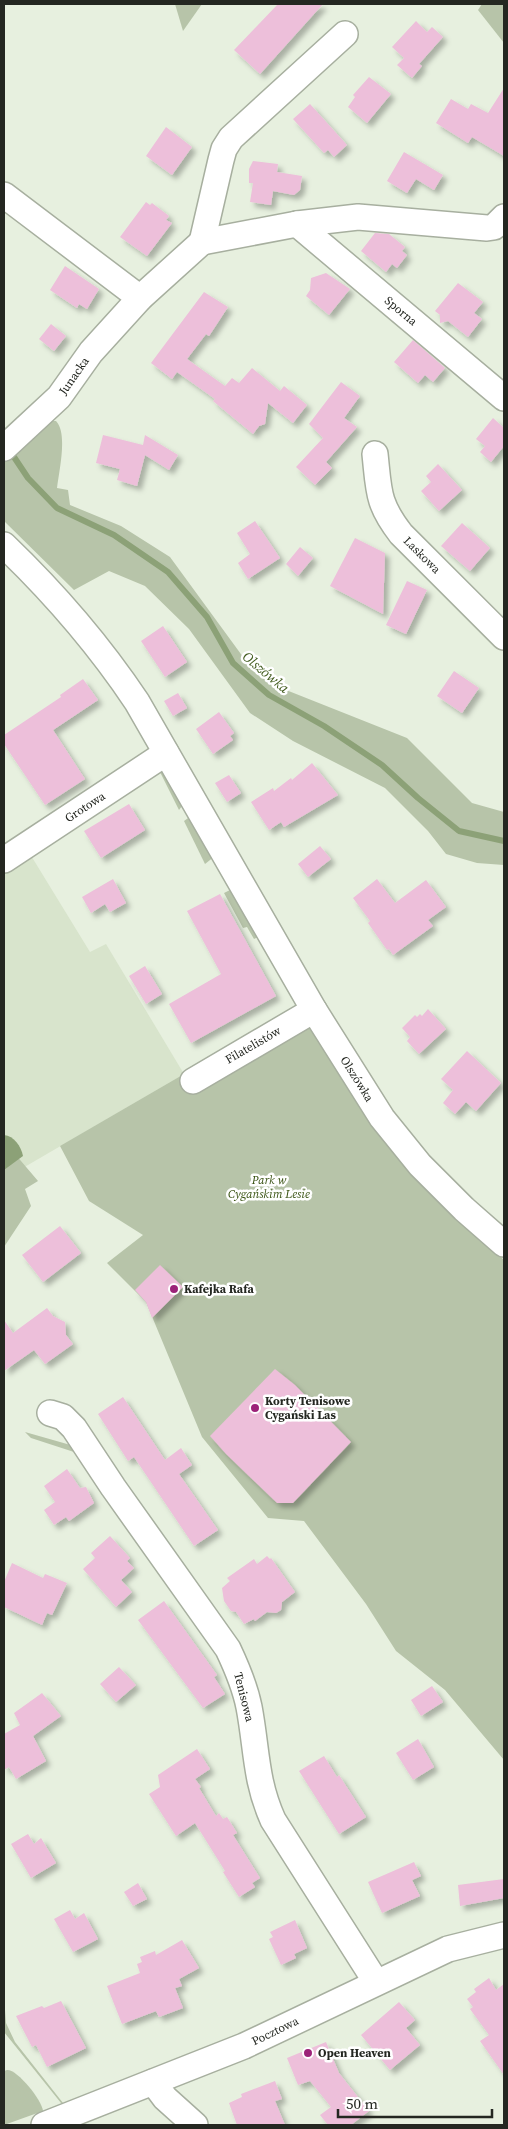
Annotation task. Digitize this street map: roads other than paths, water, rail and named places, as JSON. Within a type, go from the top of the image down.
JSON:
[{"type":"street","points":[[345,34],[231,138],[224,149],[202,242],[297,224],[358,217],[487,228],[494,227],[504,217]]},
{"type":"street","points":[[4,195],[140,298]]},
{"type":"street","name":"Sporna","points":[[297,224],[504,398]]},
{"type":"street","name":"Junacka","points":[[4,448],[59,397],[91,352],[140,298],[202,242]]},
{"type":"street","name":"Laskowa","points":[[375,454],[382,504],[388,518],[401,534],[504,637]]},
{"type":"street","name":"Olszówka","points":[[4,545],[60,602],[114,667],[137,702],[314,1010],[382,1118],[420,1165],[504,1244]]},
{"type":"street","name":"Grotowa","points":[[4,860],[166,753]]},
{"type":"street","name":"Filatelistów","points":[[193,1081],[314,1010]]},
{"type":"street","name":"Tenisowa","points":[[50,1413],[63,1417],[74,1428],[228,1649],[240,1676],[249,1707],[259,1780],[273,1820],[376,1982]]},
{"type":"street","name":"Pocztowa","points":[[44,2125],[244,2046],[448,1949],[504,1936]]},
{"type":"street","points":[[153,2082],[165,2098],[196,2125]]},
{"type":"waterway","name":"Olszówka","points":[[10,451],[28,478],[57,508],[114,535],[168,572],[207,617],[233,663],[269,695],[324,726],[382,765],[418,798],[459,831],[504,841]]},
{"type":"place","name":"Kafejka Rafa","points":[[174,1289]]},
{"type":"place","name":"Korty Tenisowe Cygański Las","points":[[255,1408]]},
{"type":"place","name":"Open Heaven","points":[[308,2053]]},
{"type":"park label","name":"Park w Cygańskim Lesie","points":[[269,1187]]}]
